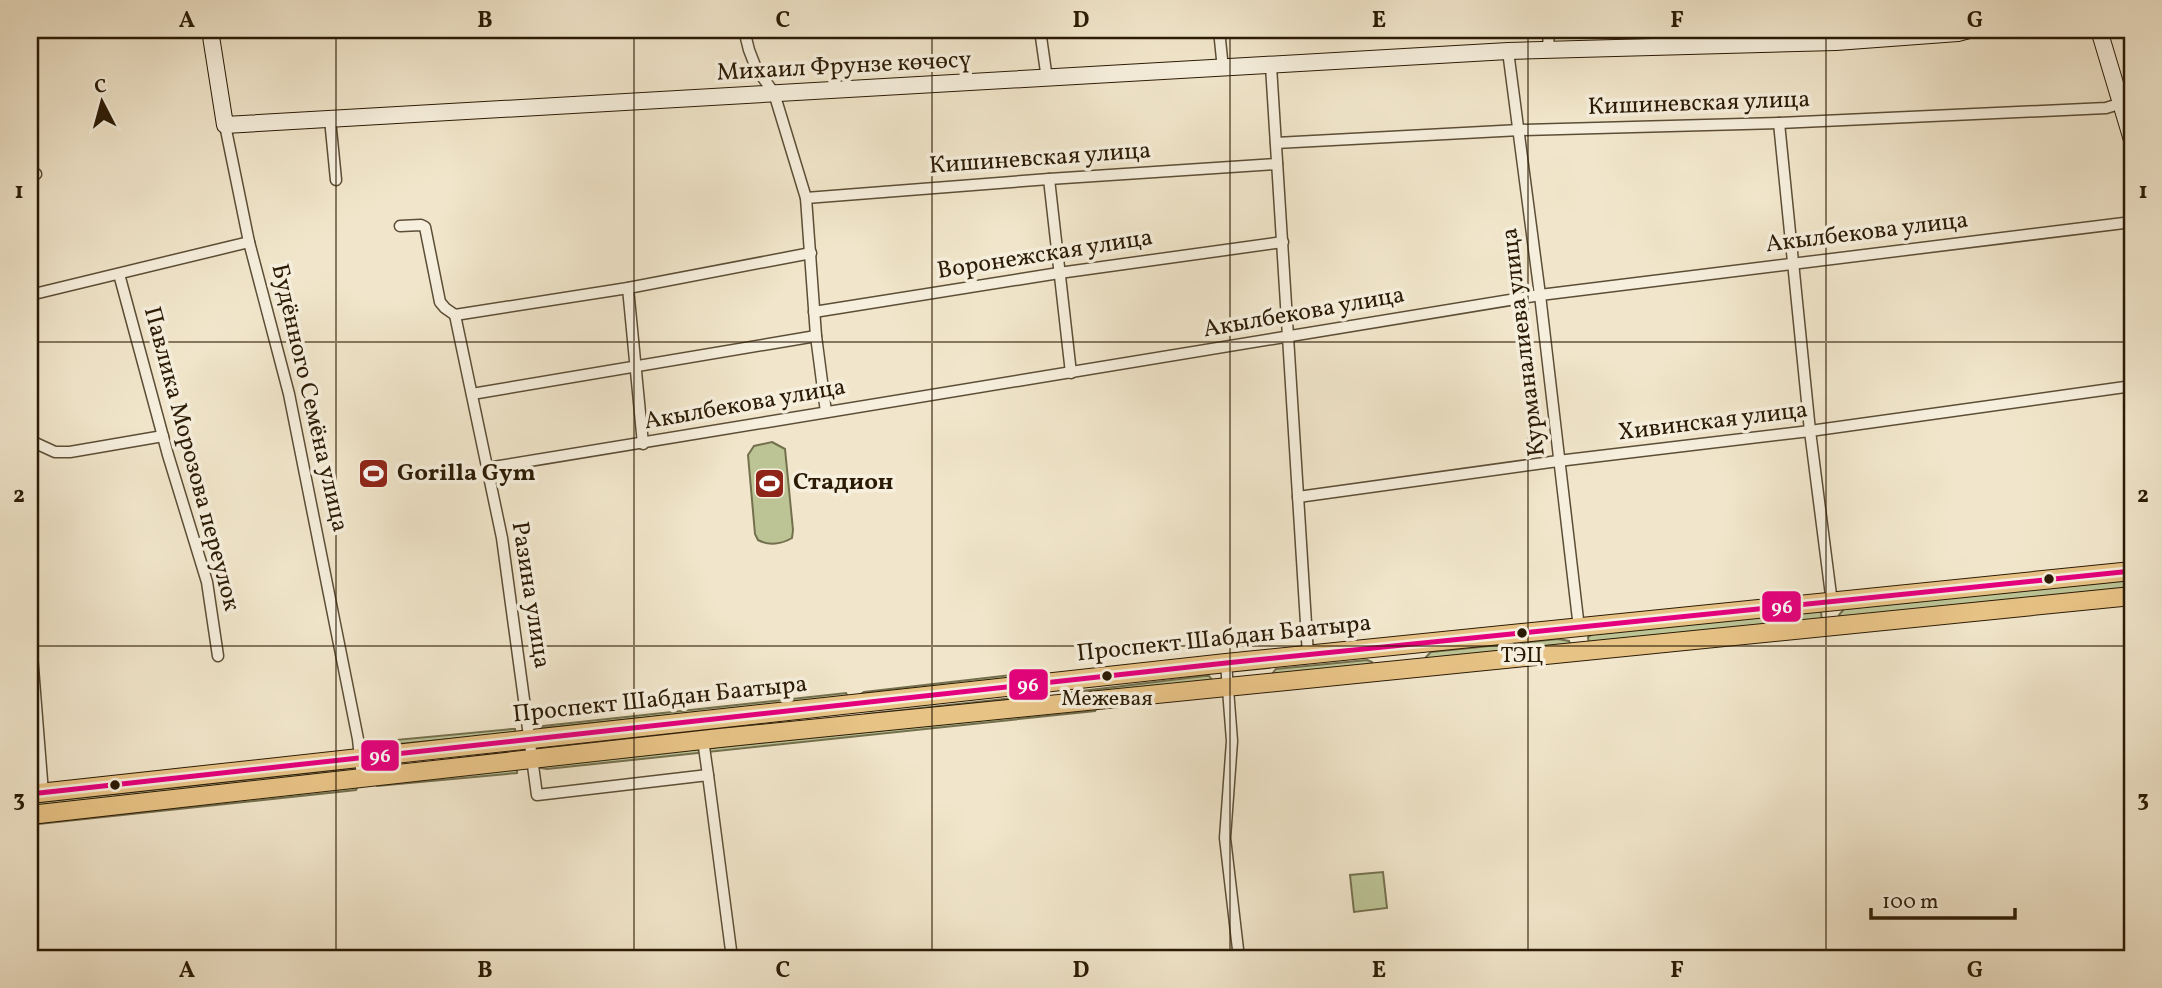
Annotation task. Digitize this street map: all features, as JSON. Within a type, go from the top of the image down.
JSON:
[{"type":"main road","name":"Будённого Семёна улица","points":[[209,30],[225,125]]},
{"type":"main road","name":"Михаил Фрунзе көчөсү","points":[[225,125],[1508,51],[1836,42],[1969,30]]},
{"type":"main road","points":[[2099,30],[2132,140]]},
{"type":"main road","name":"Проспект Шабдан Баатыра","points":[[36,793],[1308,654],[2132,571]]},
{"type":"main road","name":"Проспект Шабдан Баатыра","points":[[30,815],[703,740],[2132,596]]},
{"type":"main road","points":[[1832,603],[1834,625]]},
{"type":"main road","points":[[1578,628],[1582,652]]},
{"type":"main road","points":[[1419,644],[1422,667]]},
{"type":"main road","points":[[1380,648],[1382,672]]},
{"type":"main road","points":[[1040,684],[1043,706]]},
{"type":"street","points":[[744,30],[756,68],[774,93],[806,198],[816,336],[827,412]]},
{"type":"street","points":[[1040,30],[1047,79]]},
{"type":"street","points":[[1219,30],[1223,69]]},
{"type":"street","points":[[1548,49],[1549,30]]},
{"type":"street","points":[[1836,42],[1851,30]]},
{"type":"street","name":"Курманалиева улица","points":[[1508,51],[1520,130],[1578,628]]},
{"type":"street","points":[[1271,66],[1308,654]]},
{"type":"street","name":"Кишиневская улица","points":[[1276,143],[1520,130],[1779,123],[2106,108],[2122,103]]},
{"type":"street","points":[[330,119],[336,180]]},
{"type":"street","points":[[1779,123],[1810,431],[1832,603]]},
{"type":"street","name":"Будённого Семёна улица","points":[[225,125],[249,242],[289,394],[358,739],[362,777]]},
{"type":"street","name":"Кишиневская улица","points":[[806,198],[1049,178],[1278,164]]},
{"type":"street","points":[[1049,178],[1071,373]]},
{"type":"street","name":"Акылбекова улица","points":[[487,468],[1540,295],[2132,222]]},
{"type":"street","points":[[400,226],[421,225],[425,228],[440,302],[455,315],[628,288],[811,253]]},
{"type":"street","points":[[30,295],[249,242]]},
{"type":"street","name":"Воронежская улица","points":[[814,312],[1059,272],[1283,242]]},
{"type":"street","name":"Павлика Морозова переулок","points":[[119,274],[163,436],[207,582],[218,656]]},
{"type":"street","points":[[628,288],[643,444]]},
{"type":"street","name":"Разина улица","points":[[455,315],[502,538],[537,794],[708,775]]},
{"type":"street","points":[[472,394],[816,336]]},
{"type":"street","name":"Хивинская улица","points":[[1298,497],[1558,461],[1810,431],[2132,386]]},
{"type":"street","points":[[31,441],[55,452],[70,452],[163,436]]},
{"type":"street","points":[[32,654],[36,793]]},
{"type":"street","points":[[1226,663],[1232,741],[1225,838],[1239,958]]},
{"type":"street","points":[[703,740],[732,958]]},
{"type":"green space","name":"Стадион","points":[[772,442],[785,449],[793,530],[792,538],[771,544],[758,540],[755,534],[748,455],[754,446]]},
{"type":"green space","points":[[2132,578],[2132,591],[1839,615],[1844,609]]},
{"type":"green space","points":[[1817,610],[1821,612],[1822,621],[1589,645],[1588,637],[1593,634]]},
{"type":"green space","points":[[1558,639],[1569,641],[1571,647],[1427,662],[1426,657],[1431,652]]},
{"type":"green space","points":[[1367,660],[1372,662],[1372,666],[1272,674],[1276,669]]},
{"type":"green space","points":[[1020,674],[1022,678],[859,695],[864,692]]},
{"type":"green space","points":[[1209,676],[1212,680],[1066,696],[1066,693]]},
{"type":"green space","points":[[846,693],[848,697],[535,729],[543,726]]},
{"type":"green space","points":[[1023,697],[1025,699],[862,716],[866,714]]},
{"type":"green space","points":[[1097,708],[1095,711],[541,768],[544,765]]},
{"type":"green space","points":[[515,729],[515,733],[376,746],[374,742]]},
{"type":"green space","points":[[353,768],[355,771],[30,808],[30,803]]},
{"type":"green space","points":[[517,768],[517,773],[377,786],[375,784]]},
{"type":"green space","points":[[358,786],[356,790],[30,825],[30,820]]},
{"type":"green space","points":[[1383,872],[1387,908],[1354,912],[1350,875]]},
{"type":"transit line","name":"96","points":[[30,794],[1226,663],[2132,571]]},
{"type":"place","name":"Gorilla Gym","points":[[374,474]]},
{"type":"place","name":"Стадион","points":[[770,483]]},
{"type":"place","name":"ТЭЦ","points":[[1522,633]]},
{"type":"place","name":"Межевая","points":[[1107,676]]}]
